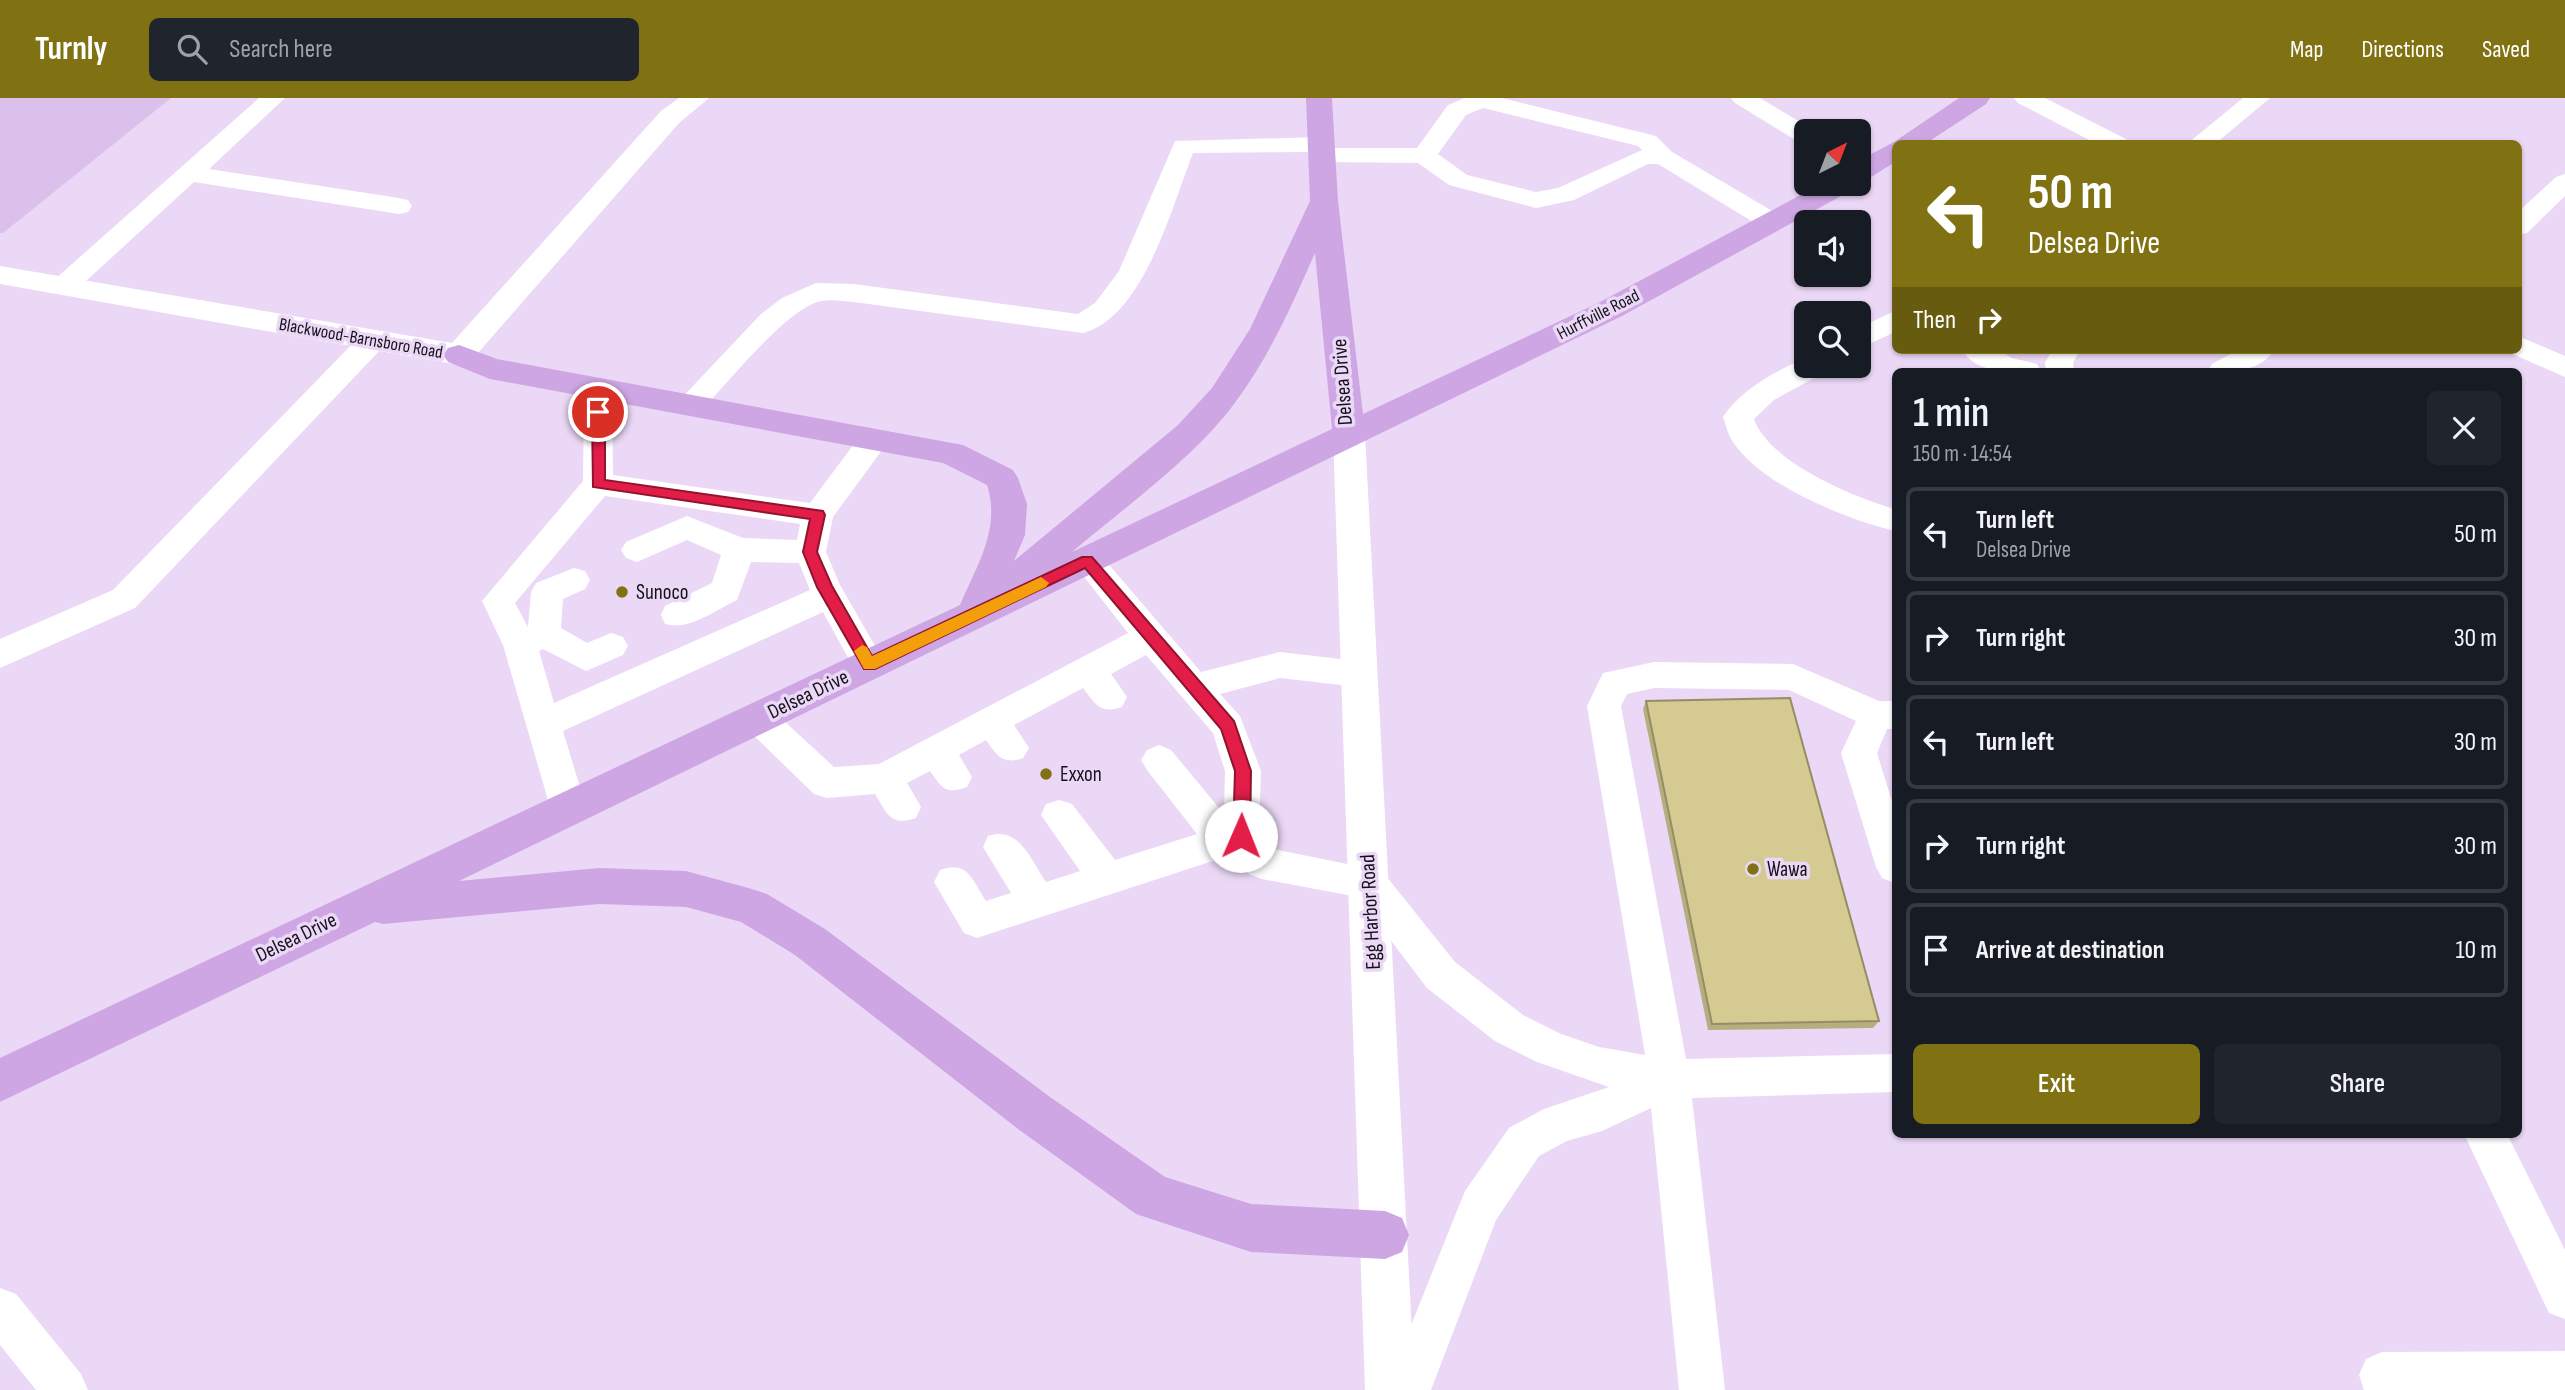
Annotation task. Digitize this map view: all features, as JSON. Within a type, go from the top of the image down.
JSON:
[{"type":"main road","name":"Blackwood-Barnsboro Road","points":[[0,275],[459,355],[670,117],[696,98]]},
{"type":"main road","name":"Delsea Drive","points":[[0,1081],[356,908],[973,616],[1349,433],[1324,201],[1320,98]]},
{"type":"main road","points":[[1912,140],[1978,98]]},
{"type":"main road","name":"Hurffville Road","points":[[1871,165],[1892,152]]},
{"type":"main road","name":"Hurffville Road","points":[[1349,433],[1612,309],[1818,196]]},
{"type":"main road","points":[[973,616],[1190,433],[1223,396],[1265,331],[1324,201]]},
{"type":"main road","points":[[459,355],[490,368],[951,453],[1001,478],[1010,503],[1008,535],[973,616]]},
{"type":"main road","name":"Egg Harbor Road","points":[[1349,433],[1390,1390]]},
{"type":"main road","points":[[356,908],[599,886],[686,889],[752,907],[810,942],[1034,1113],[1153,1197],[1251,1228],[1385,1235]]},
{"type":"lane","points":[[64,286],[273,98]]},
{"type":"lane","points":[[1743,98],[1794,129]]},
{"type":"lane","points":[[2026,98],[2109,140]]},
{"type":"lane","points":[[2204,140],[2258,98]]},
{"type":"lane","points":[[1424,156],[1457,110],[1481,100],[1647,141],[1663,157],[1772,222]]},
{"type":"lane","points":[[690,405],[771,320],[792,304],[816,292],[854,293],[1083,324],[1105,309],[1132,273],[1184,146],[1424,156],[1458,180],[1535,200],[1565,195],[1644,157],[1663,157]]},
{"type":"lane","points":[[189,174],[399,206]]},
{"type":"lane","points":[[2522,224],[2565,183]]},
{"type":"lane","points":[[1871,334],[1892,322]]},
{"type":"lane","points":[[0,656],[25,641],[124,599],[373,340]]},
{"type":"lane","points":[[2522,347],[2565,367]]},
{"type":"lane","points":[[1983,354],[2015,368]]},
{"type":"lane","points":[[2227,368],[2253,354]]},
{"type":"lane","points":[[1794,376],[1764,393],[1738,417],[1745,437],[1760,453],[1809,487],[1859,510],[1892,519]]},
{"type":"lane","points":[[598,388],[598,484],[498,601],[532,639],[586,658],[611,646]]},
{"type":"lane","points":[[869,665],[829,595],[810,552],[818,515],[874,439]]},
{"type":"lane","points":[[598,484],[818,515]]},
{"type":"lane","points":[[637,550],[687,527],[739,550],[810,552]]},
{"type":"lane","points":[[677,615],[726,591],[739,550]]},
{"type":"lane","points":[[1087,561],[1228,726],[1243,771],[1233,839]]},
{"type":"lane","points":[[568,807],[543,723],[532,639],[547,592],[573,580]]},
{"type":"lane","points":[[543,723],[829,595]]},
{"type":"lane","points":[[758,718],[827,783],[894,792],[1002,735],[1088,670],[1150,637]]},
{"type":"lane","points":[[1193,687],[1280,665],[1358,674]]},
{"type":"lane","points":[[1088,670],[1110,697]]},
{"type":"lane","points":[[1701,1377],[1669,1079],[1604,706],[1615,683],[1654,675],[1793,677],[1885,715],[1860,753],[1892,856]]},
{"type":"lane","points":[[1159,760],[1233,839],[1262,863],[1369,883],[1441,975],[1509,1028],[1551,1049],[1599,1066],[1669,1079],[1892,1073]]},
{"type":"lane","points":[[1059,815],[1107,879]]},
{"type":"lane","points":[[953,882],[977,921],[1233,839]]},
{"type":"lane","points":[[1001,847],[1038,902]]},
{"type":"lane","points":[[1408,1390],[1480,1206],[1524,1142],[1559,1123],[1602,1111],[1669,1079]]},
{"type":"lane","points":[[2487,1138],[2565,1297]]},
{"type":"lane","points":[[0,1310],[65,1390]]},
{"type":"lane","points":[[2385,1383],[2565,1374]]},
{"type":"shaded area","points":[[0,98],[171,98],[0,233]]},
{"type":"building","name":"Wawa","points":[[1790,698],[1879,1021],[1712,1024],[1646,701]]},
{"type":"slow traffic","points":[[862,651],[869,665],[1041,583]]},
{"type":"place","name":"Sunoco","points":[[622,592]]},
{"type":"place","name":"Exxon","points":[[1046,774]]},
{"type":"place","name":"Wawa","points":[[1753,869]]},
{"type":"route","points":[[598,412],[598,484],[818,515],[810,552],[825,587],[869,665],[1087,561],[1228,726],[1243,771],[1241,836]]}]
